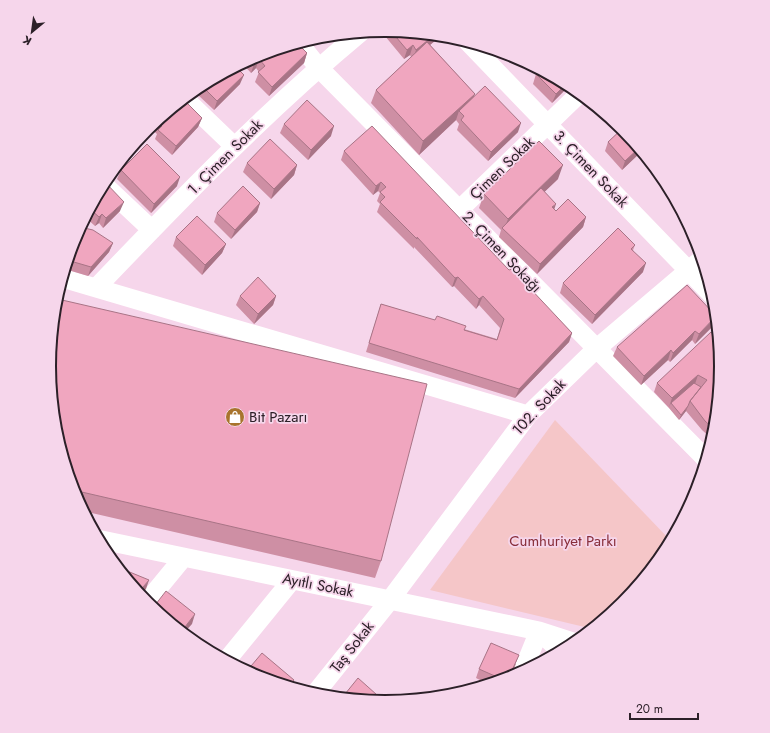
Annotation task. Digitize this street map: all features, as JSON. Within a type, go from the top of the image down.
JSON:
[{"type":"street","name":"1. Çimen Sokak","points":[[96,288],[234,146],[318,67],[352,39]]},
{"type":"street","name":"2. Çimen Sokağı","points":[[302,47],[318,67],[702,455]]},
{"type":"street","name":"3. Çimen Sokak","points":[[475,49],[547,124],[695,264],[701,274]]},
{"type":"street","name":"Çimen Sokak","points":[[460,209],[575,98]]},
{"type":"street","points":[[188,102],[234,146]]},
{"type":"street","points":[[108,189],[152,230]]},
{"type":"street","name":"102. Sokak","points":[[390,600],[528,414],[596,349],[695,264]]},
{"type":"street","points":[[67,280],[528,414]]},
{"type":"street","name":"Ayıtlı Sokak","points":[[106,541],[539,631],[568,640]]},
{"type":"street","points":[[151,598],[183,558]]},
{"type":"street","points":[[229,657],[292,580]]},
{"type":"street","name":"Taş Sokak","points":[[318,689],[390,600]]},
{"type":"street","points":[[525,665],[539,631],[556,648]]},
{"type":"green space","name":"Cumhuriyet Parkı","points":[[555,420],[667,537],[659,550],[633,584],[587,627],[430,590]]},
{"type":"building","points":[[396,38],[428,40],[416,50],[413,45],[407,50]]},
{"type":"building","points":[[427,42],[475,94],[423,141],[376,90]]},
{"type":"building","points":[[302,48],[307,53],[272,87],[258,72],[265,66],[261,61],[279,54]]},
{"type":"building","points":[[240,71],[244,75],[217,101],[206,90]]},
{"type":"building","points":[[536,74],[550,81],[561,89],[556,94]]},
{"type":"building","points":[[485,86],[521,123],[491,152],[461,120],[464,116],[459,111]]},
{"type":"building","points":[[307,100],[334,126],[311,150],[284,124]]},
{"type":"building","points":[[187,103],[202,118],[176,146],[158,130]]},
{"type":"building","points":[[372,126],[509,270],[512,269],[572,333],[519,389],[369,343],[381,304],[435,320],[437,316],[466,326],[464,330],[497,340],[504,319],[483,296],[479,299],[458,277],[455,278],[417,237],[417,239],[380,202],[385,197],[380,192],[386,187],[381,182],[376,186],[344,151]]},
{"type":"building","points":[[617,133],[635,152],[625,161],[608,142]]},
{"type":"building","points":[[270,139],[297,165],[274,189],[247,163]]},
{"type":"building","points":[[539,141],[563,165],[508,219],[484,194]]},
{"type":"building","points":[[147,144],[180,177],[154,204],[121,170]]},
{"type":"building","points":[[109,186],[124,202],[106,218],[102,214],[99,217],[94,212]]},
{"type":"building","points":[[243,186],[260,203],[235,230],[217,213]]},
{"type":"building","points":[[541,188],[556,204],[552,207],[556,211],[568,199],[586,217],[540,264],[502,228]]},
{"type":"building","points":[[197,216],[226,244],[205,265],[176,237]]},
{"type":"building","points":[[86,228],[93,230],[113,243],[91,267],[73,262]]},
{"type":"building","points":[[618,228],[635,245],[631,249],[646,263],[595,315],[563,283]]},
{"type":"building","points":[[258,277],[276,296],[258,314],[240,296]]},
{"type":"building","points":[[687,285],[709,309],[712,321],[699,334],[695,331],[673,353],[671,350],[644,376],[617,347]]},
{"type":"building","name":"Bit Pazarı","points":[[62,300],[427,384],[381,561],[81,492],[67,452],[58,410],[56,388],[56,345]]},
{"type":"building","points":[[711,332],[713,334],[714,345],[714,388],[709,425],[690,401],[707,380],[698,375],[672,398],[657,383]]},
{"type":"building","points":[[694,383],[701,387],[681,415],[671,403]]},
{"type":"building","points":[[127,571],[149,580],[142,589]]},
{"type":"building","points":[[166,591],[195,614],[184,628],[156,603]]},
{"type":"building","points":[[491,643],[519,655],[512,671],[497,677],[479,669]]},
{"type":"building","points":[[262,653],[294,680],[292,683],[279,679],[250,667]]},
{"type":"building","points":[[358,678],[378,696],[363,695],[346,693]]},
{"type":"place","name":"Bit Pazarı","points":[[235,417]]}]
